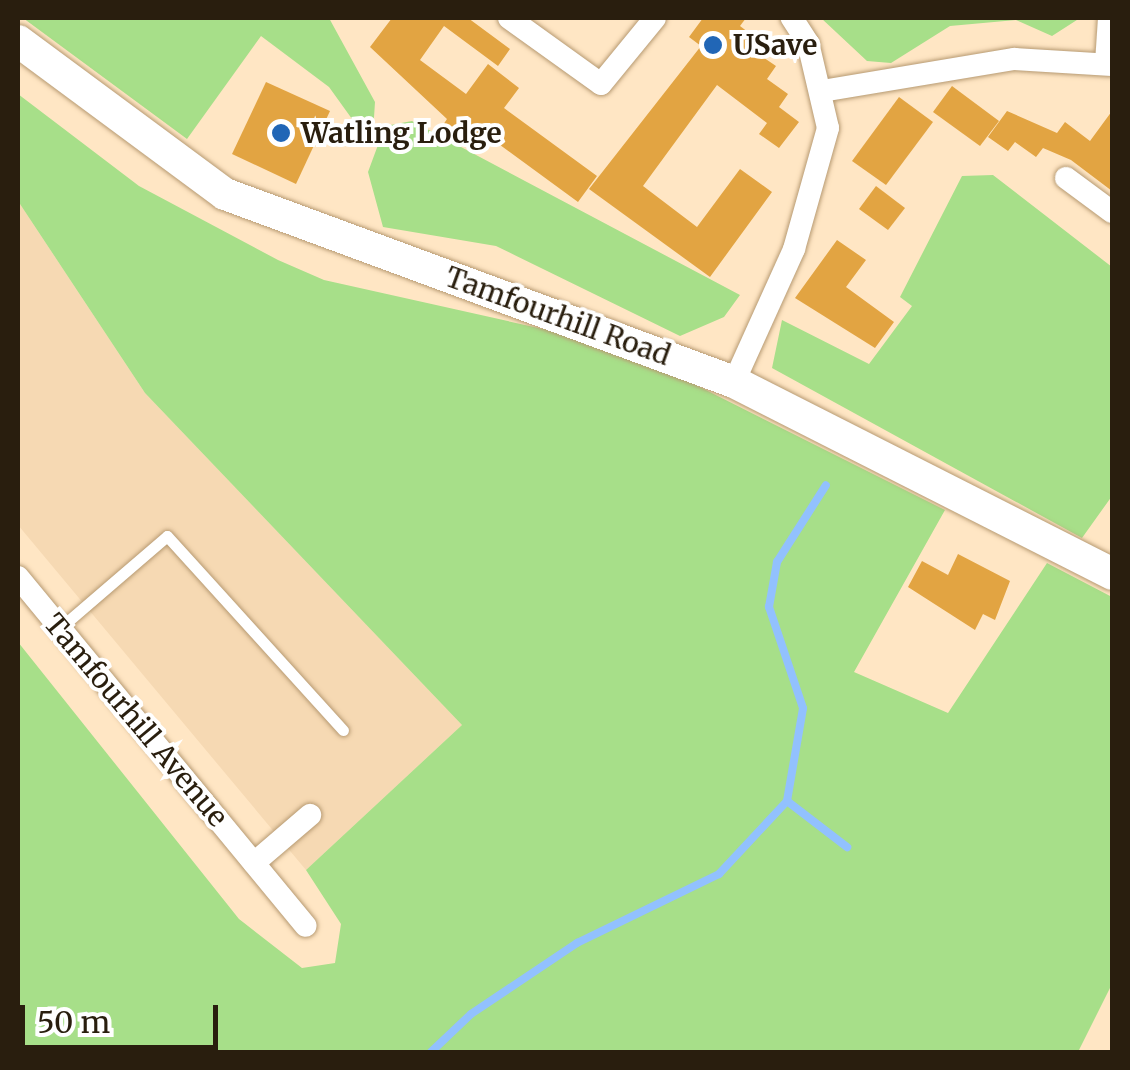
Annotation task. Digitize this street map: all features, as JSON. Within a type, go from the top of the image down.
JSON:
[{"type":"main road","name":"Tamfourhill Road","points":[[18,40],[225,194],[734,382],[1112,574]]},
{"type":"street","points":[[508,18],[602,84],[655,18]]},
{"type":"street","points":[[734,382],[820,174],[822,91],[792,18]]},
{"type":"street","points":[[822,91],[1014,59],[1109,64],[1109,18]]},
{"type":"street","points":[[1066,178],[1112,212]]},
{"type":"street","name":"Tamfourhill Avenue","points":[[18,577],[306,926]]},
{"type":"street","points":[[254,862],[310,815]]},
{"type":"lane","points":[[60,628],[167,536],[344,730]]},
{"type":"shaded area","points":[[18,201],[145,393],[462,725],[306,870],[18,525]]},
{"type":"green space","points":[[23,18],[329,18],[375,102],[373,133],[365,137],[329,87],[261,36],[187,139]]},
{"type":"green space","points":[[821,18],[1080,18],[1052,36],[1016,20],[950,26],[891,63],[867,61]]},
{"type":"green space","points":[[18,94],[139,186],[278,260],[324,280],[552,331],[694,384],[945,510],[854,672],[948,713],[1047,563],[1112,597],[1112,984],[1078,1052],[18,1052],[18,642],[239,919],[302,968],[335,963],[341,924],[306,870],[462,725],[145,393],[18,201]]},
{"type":"green space","points":[[412,121],[740,295],[724,317],[680,336],[496,246],[383,227],[368,172],[385,126]]},
{"type":"green space","points":[[993,175],[1112,267],[1112,496],[1082,538],[772,368],[782,320],[869,364],[912,306],[900,297],[962,176]]},
{"type":"building","points":[[392,18],[468,18],[510,49],[498,66],[444,26],[420,60],[466,94],[488,64],[519,88],[504,108],[597,176],[578,202],[485,134],[472,151],[441,128],[447,119],[370,47]]},
{"type":"building","points":[[703,18],[746,18],[740,26],[761,42],[754,51],[776,66],[767,79],[788,94],[779,107],[799,122],[779,148],[759,134],[767,123],[717,85],[643,186],[697,227],[740,169],[772,192],[710,277],[589,189],[701,46],[689,37]]},
{"type":"building","name":"Watling Lodge","points":[[266,82],[330,111],[296,184],[232,154]]},
{"type":"building","points":[[952,86],[999,121],[980,146],[933,112]]},
{"type":"building","points":[[899,97],[933,122],[886,185],[852,161]]},
{"type":"building","points":[[1007,111],[1057,133],[1065,122],[1090,141],[1112,111],[1112,191],[1071,160],[1043,148],[1036,157],[1015,142],[1008,151],[988,137]]},
{"type":"building","points":[[876,186],[905,208],[888,230],[859,209]]},
{"type":"building","points":[[837,240],[866,260],[846,287],[894,322],[875,348],[795,298]]},
{"type":"building","points":[[958,554],[1010,581],[995,620],[983,614],[975,630],[908,587],[922,561],[948,575]]},
{"type":"waterway","points":[[431,1052],[471,1014],[577,943],[719,874],[787,801],[803,708],[769,607],[777,562],[826,485]]},
{"type":"waterway","points":[[787,801],[847,847]]},
{"type":"place","name":"USave","points":[[713,45]]},
{"type":"place","name":"Watling Lodge","points":[[281,133]]}]
